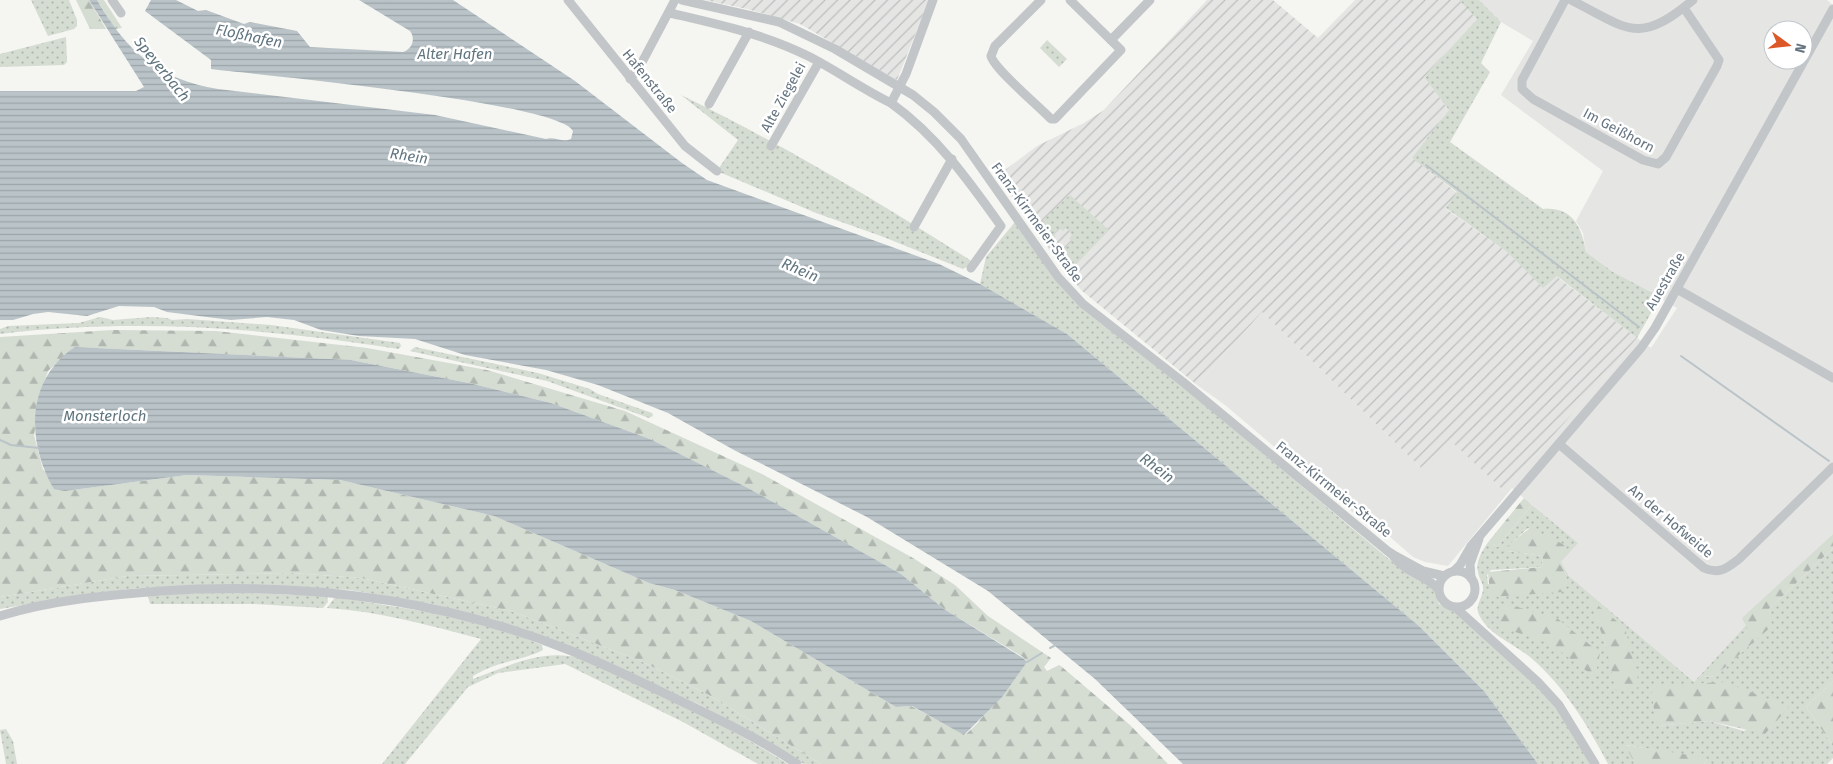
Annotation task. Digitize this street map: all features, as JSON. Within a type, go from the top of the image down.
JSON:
[{"type":"street","points":[[112,0],[121,13]]},
{"type":"street","name":"Hafenstraße","points":[[568,0],[685,146],[717,171]]},
{"type":"street","points":[[630,79],[670,13],[675,0]]},
{"type":"street","name":"Franz-Kirrmeier-Straße","points":[[682,0],[778,22],[827,45],[900,86],[934,112],[961,139],[1058,277],[1083,304],[1184,382],[1390,553],[1423,571],[1444,576]]},
{"type":"street","points":[[890,104],[900,86],[933,0]]},
{"type":"street","points":[[1041,0],[995,46],[991,56],[993,61],[1007,76],[1051,119],[1055,119],[1121,50],[1070,0]]},
{"type":"street","points":[[1111,40],[1150,0]]},
{"type":"street","name":"Im Geißhorn","points":[[1566,0],[1522,80],[1522,89],[1533,99],[1643,160],[1658,164],[1666,157],[1717,66],[1718,60],[1684,8]]},
{"type":"street","points":[[1571,0],[1620,25],[1633,29],[1655,27],[1693,0]]},
{"type":"street","name":"Auestraße","points":[[1454,571],[1460,565],[1471,546],[1480,538],[1641,348],[1677,289],[1833,9]]},
{"type":"street","name":"Alte Ziegelei","points":[[670,13],[749,32],[819,62],[890,104],[916,124],[952,159],[1001,226]]},
{"type":"street","points":[[710,104],[749,32]]},
{"type":"street","name":"Alte Ziegelei","points":[[771,146],[819,62]]},
{"type":"street","points":[[914,227],[952,159]]},
{"type":"street","points":[[971,268],[1001,226],[1014,214]]},
{"type":"street","points":[[1677,289],[1833,378]]},
{"type":"street","name":"An der Hofweide","points":[[1559,444],[1704,568],[1718,572],[1724,570],[1739,558],[1833,467]]},
{"type":"street","name":"Auestraße","points":[[1471,578],[1470,564],[1480,538]]},
{"type":"street","name":"Franz-Kirrmeier-Straße","points":[[1390,553],[1409,572],[1438,588],[1440,597],[1445,603],[1456,608],[1523,667],[1559,705],[1594,764]]},
{"type":"street","points":[[1438,588],[1444,576],[1454,571],[1465,573],[1471,578]]},
{"type":"street","name":"Franz-Kirrmeier-Straße","points":[[1471,578],[1475,592],[1469,603],[1471,614],[1481,631]]},
{"type":"street","points":[[0,616],[45,605],[110,595],[224,588],[336,593],[411,604],[492,624],[568,649],[723,722],[797,764]]},
{"type":"street","points":[[1456,608],[1469,603]]},
{"type":"shaded area","points":[[705,0],[929,0],[897,80],[800,24],[747,9]]},
{"type":"shaded area","points":[[1207,0],[1273,0],[1318,38],[1355,0],[1459,0],[1477,19],[1424,77],[1449,110],[1413,158],[1457,193],[1446,209],[1507,252],[1543,287],[1556,276],[1637,338],[1620,360],[1504,491],[1450,440],[1421,468],[1262,312],[1197,385],[1081,290],[1053,255],[997,176],[1037,146],[1084,123],[1104,110]]},
{"type":"shaded area","points":[[1479,0],[1827,0],[1833,5],[1833,534],[1743,618],[1746,625],[1694,682],[1569,576],[1561,562],[1577,543],[1512,488],[1448,566],[1425,562],[1413,557],[1381,529],[1367,523],[1337,500],[1225,405],[1197,385],[1262,312],[1421,468],[1450,439],[1504,491],[1620,360],[1637,338],[1651,348],[1677,308],[1613,272],[1586,252],[1583,233],[1576,221],[1603,171],[1501,95],[1533,41],[1501,22]]},
{"type":"green space","points":[[31,0],[69,0],[77,20],[77,26],[74,29],[48,36]]},
{"type":"green space","points":[[76,0],[89,0],[106,29],[90,29]]},
{"type":"green space","points":[[97,0],[104,0],[122,28],[115,29]]},
{"type":"green space","points":[[1459,0],[1479,0],[1501,22],[1481,63],[1490,72],[1450,142],[1543,209],[1553,209],[1568,215],[1574,220],[1582,234],[1586,252],[1613,272],[1660,297],[1637,338],[1557,276],[1543,288],[1507,252],[1446,208],[1457,192],[1412,158],[1449,110],[1424,77],[1477,19]]},
{"type":"green space","points":[[66,37],[67,62],[64,65],[0,67],[0,54]]},
{"type":"green space","points":[[1047,40],[1067,59],[1059,67],[1040,48]]},
{"type":"green space","points":[[681,95],[828,173],[970,260],[972,264],[963,269],[881,236],[816,213],[717,171],[738,140]]},
{"type":"green space","points":[[1070,195],[1109,230],[1068,273],[1034,228]],"holes":[[[1060,228],[1063,231],[1066,228],[1072,235],[1069,238],[1072,241],[1061,251],[1052,240],[1056,237],[1054,234]]]},
{"type":"green space","points":[[1015,222],[1054,279],[1082,309],[1182,386],[1396,565],[1433,587],[1439,604],[1458,614],[1511,659],[1555,705],[1592,764],[1538,764],[1484,691],[1419,626],[1067,334],[980,284],[986,257]]},
{"type":"green space","points":[[100,317],[113,320],[151,317],[172,320],[187,319],[271,325],[400,343],[401,346],[399,349],[250,331],[150,326],[50,329],[0,334],[0,329],[8,326],[79,323]]},
{"type":"green space","points":[[112,330],[216,331],[367,348],[487,370],[625,411],[762,474],[913,558],[955,585],[988,616],[1051,658],[1044,667],[1047,671],[1059,665],[1062,667],[1130,725],[1168,764],[821,764],[709,695],[643,662],[511,611],[361,578],[293,573],[127,576],[0,597],[0,337]],"holes":[[[75,347],[351,360],[469,383],[551,403],[650,439],[748,488],[901,574],[944,609],[1023,657],[1027,662],[976,725],[965,735],[911,706],[896,707],[751,621],[675,590],[649,583],[494,516],[340,480],[187,475],[65,491],[43,470],[34,435],[42,389],[48,371]]]},
{"type":"green space","points":[[415,347],[538,373],[590,389],[598,394],[652,413],[653,416],[649,418],[547,381],[410,351]]},
{"type":"green space","points":[[1524,498],[1532,505],[1497,547],[1489,541]]},
{"type":"green space","points":[[1532,505],[1578,543],[1561,562],[1569,576],[1694,682],[1746,625],[1749,629],[1703,677],[1715,676],[1771,626],[1769,609],[1833,548],[1833,681],[1806,707],[1833,746],[1833,758],[1827,764],[1704,764],[1708,759],[1626,745],[1635,764],[1608,764],[1574,706],[1554,680],[1530,657],[1493,632],[1482,620],[1478,612],[1478,604],[1483,588],[1477,568],[1482,552],[1489,541],[1497,547]],"holes":[[[1528,528],[1566,551],[1560,564],[1567,576],[1488,584],[1487,575],[1491,570],[1542,567],[1543,556],[1507,551],[1506,548]],[[1590,599],[1640,687],[1606,646]],[[1789,707],[1744,731],[1709,721],[1656,726]]]},
{"type":"green space","points":[[1531,527],[1566,546],[1567,551],[1560,564],[1567,576],[1562,592],[1493,597],[1490,595],[1488,572],[1542,567],[1543,556],[1507,551],[1505,548]]},
{"type":"green space","points":[[1833,534],[1833,548],[1769,609],[1772,626],[1715,676],[1702,677],[1748,630],[1742,618]]},
{"type":"green space","points":[[293,573],[361,578],[511,611],[643,662],[709,695],[821,764],[804,764],[741,726],[696,703],[545,637],[495,620],[432,604],[350,590],[242,585],[139,588],[95,593],[0,609],[0,597],[127,576]]},
{"type":"green space","points":[[200,593],[327,596],[328,602],[323,608],[255,604],[150,604],[148,596]]},
{"type":"green space","points":[[335,597],[434,613],[500,629],[542,645],[543,650],[482,671],[473,676],[473,679],[543,656],[575,657],[708,718],[788,764],[758,764],[683,722],[565,664],[498,673],[468,687],[405,764],[382,764],[481,639],[424,624],[366,612],[327,608]]},
{"type":"green space","points":[[1589,598],[1625,628],[1640,687],[1616,691],[1606,646]]},
{"type":"green space","points":[[1504,603],[1558,619],[1600,653],[1596,673],[1592,675],[1549,643],[1497,626]]},
{"type":"green space","points":[[1833,681],[1833,746],[1806,707]]},
{"type":"green space","points":[[1725,682],[1789,707],[1765,734],[1709,721],[1656,726],[1651,686]]},
{"type":"green space","points":[[6,729],[13,741],[17,764],[6,764],[0,730]]},
{"type":"green space","points":[[1625,745],[1709,758],[1704,764],[1635,764]]},
{"type":"water","points":[[89,0],[97,0],[120,34],[146,60],[178,78],[197,84],[218,89],[435,115],[546,139],[571,139],[573,131],[555,120],[517,110],[405,91],[211,69],[211,60],[145,11],[151,0],[176,0],[198,11],[206,10],[244,24],[250,22],[297,31],[310,47],[403,52],[409,49],[413,40],[410,31],[359,0],[453,0],[575,81],[707,180],[939,264],[980,284],[1067,334],[1419,626],[1484,691],[1538,764],[1183,764],[1095,679],[988,591],[867,517],[734,450],[668,413],[598,385],[546,370],[465,355],[415,339],[359,336],[321,330],[294,320],[267,317],[231,320],[167,312],[154,307],[119,306],[87,316],[48,312],[13,320],[0,320],[0,91],[136,91],[144,87]]},
{"type":"water","name":"Monsterloch","points":[[75,347],[351,360],[469,383],[551,403],[650,439],[748,488],[901,574],[944,609],[1027,662],[1002,697],[964,735],[912,706],[896,707],[751,621],[675,590],[649,583],[494,516],[340,480],[187,475],[65,491],[54,489],[45,471],[39,451],[35,432],[36,412],[39,394],[47,376],[59,360]]},
{"type":"waterway","points":[[1426,165],[1639,327]]},
{"type":"waterway","points":[[1681,356],[1829,461]]},
{"type":"waterway","points":[[0,440],[11,445],[39,448]]},
{"type":"waterway","points":[[1050,648],[1054,646]]},
{"type":"waterway","points":[[1027,662],[1042,653]]},
{"type":"water label","name":"Floßhafen","points":[[249,36]]},
{"type":"water label","name":"Alter Hafen","points":[[455,54]]},
{"type":"water label","name":"Speyerbach","points":[[162,69]]},
{"type":"water label","name":"Rhein","points":[[409,156]]},
{"type":"water label","name":"Rhein","points":[[800,270]]},
{"type":"water label","name":"Rhein","points":[[1157,468]]}]
